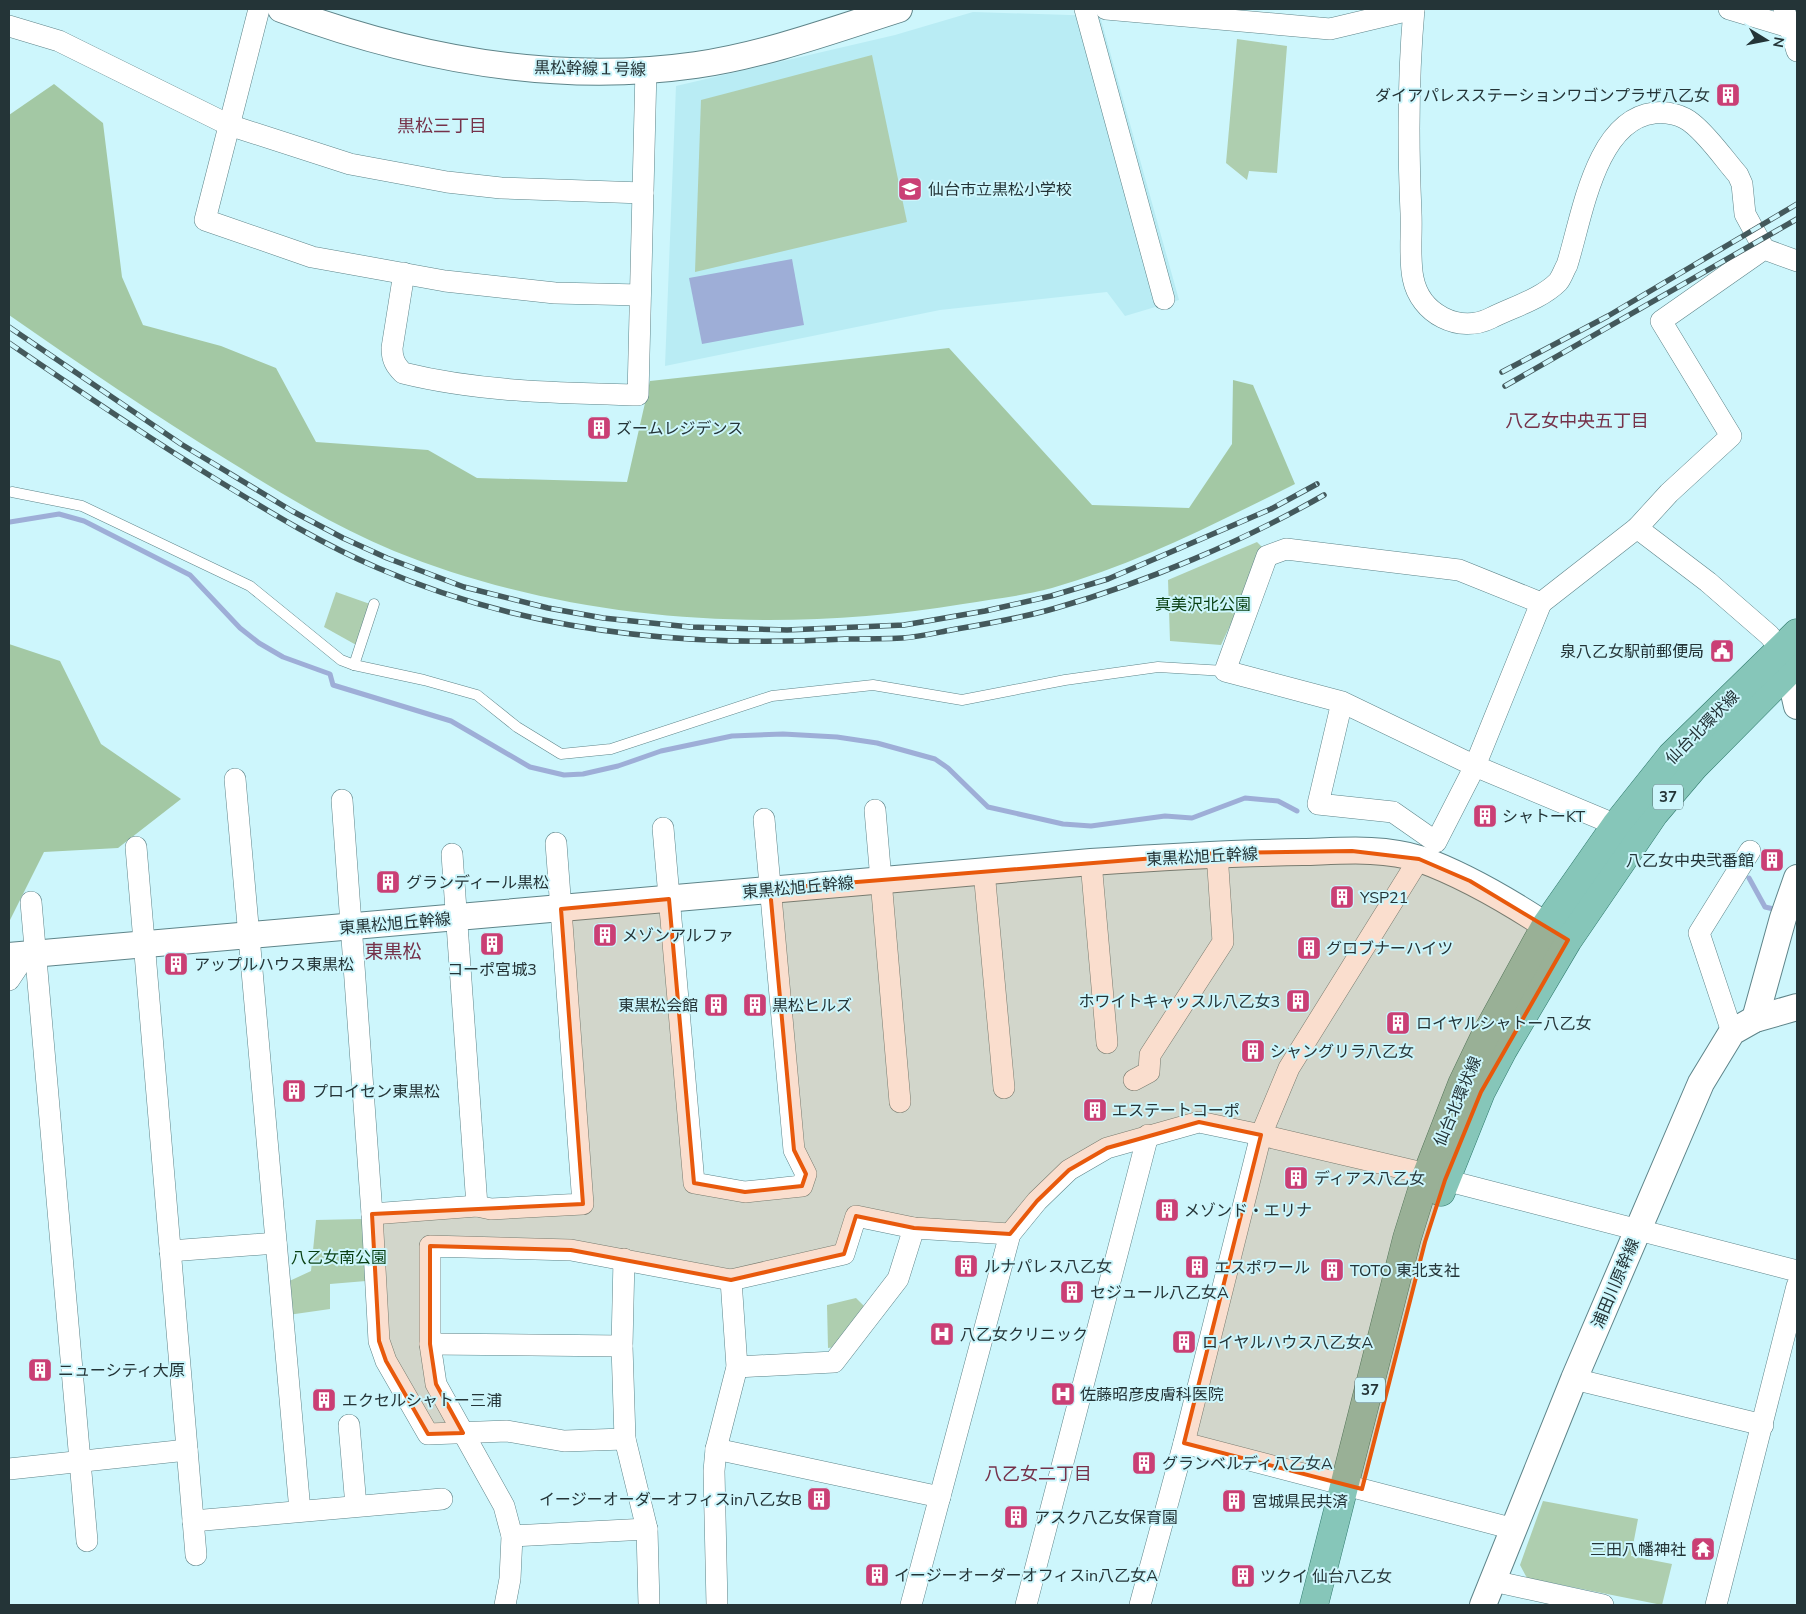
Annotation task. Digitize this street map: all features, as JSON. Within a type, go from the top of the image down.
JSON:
[{"type":"main road","name":"仙台北環状線","points":[[1557,933],[1616,825],[1671,756],[1791,654]]},
{"type":"main road","name":"仙台北環状線","points":[[1331,1605],[1407,1238],[1436,1177],[1462,1084],[1484,1038],[1557,933],[1654,814],[1791,654]]},
{"type":"main road","name":"仙台北環状線","points":[[1314,1605],[1354,1487]]},
{"type":"street","points":[[259,9],[205,220],[312,256],[445,281],[555,293],[640,295]]},
{"type":"street","name":"黒松幹線１号線","points":[[281,9],[371,39],[477,63],[585,70],[646,69],[696,65],[753,54],[899,9]]},
{"type":"street","points":[[1085,9],[1164,299]]},
{"type":"street","points":[[1111,9],[1205,13],[1330,29],[1414,9],[1409,158],[1413,279],[1422,300],[1443,319],[1463,324],[1482,322],[1548,290],[1559,280],[1567,265],[1598,162],[1610,140],[1625,124],[1642,114],[1669,113],[1693,123],[1738,175],[1742,184],[1745,214],[1764,249],[1797,261]]},
{"type":"street","points":[[1729,9],[1790,19],[1797,51]]},
{"type":"street","points":[[9,26],[60,41],[229,125],[350,164],[447,182],[501,188],[643,193]]},
{"type":"street","points":[[404,273],[392,348],[396,366],[404,373],[468,386],[544,392],[638,395],[646,69]]},
{"type":"street","points":[[1342,702],[1318,804],[1393,812],[1436,842],[1475,766],[1541,603],[1637,528],[1669,494],[1731,436],[1660,321],[1764,249]]},
{"type":"street","points":[[1637,528],[1708,582],[1791,654],[1797,706]]},
{"type":"street","points":[[1541,603],[1459,570],[1286,549],[1268,556],[1225,671],[1342,702],[1475,766],[1616,825]]},
{"type":"street","points":[[235,779],[300,1512]]},
{"type":"street","points":[[342,800],[372,1214],[379,1341],[386,1361],[428,1434],[507,1431],[564,1441],[625,1439]]},
{"type":"street","points":[[875,810],[900,1102]]},
{"type":"street","points":[[663,828],[694,1183],[745,1192],[802,1186],[806,1174],[794,1150],[764,819]]},
{"type":"street","points":[[372,1214],[477,1206],[491,1208],[583,1204],[556,843]]},
{"type":"street","points":[[136,847],[196,1555]]},
{"type":"street","name":"東黒松旭丘幹線","points":[[23,955],[561,909],[770,888],[1091,862],[1216,853],[1352,851],[1390,853],[1419,859],[1470,882],[1557,933]]},
{"type":"street","points":[[1732,1032],[1699,933],[1750,851]]},
{"type":"street","points":[[1134,1080],[1149,1072],[1150,1055],[1223,942],[1216,853]]},
{"type":"street","points":[[452,854],[477,1206]]},
{"type":"street","points":[[1140,1605],[1184,1443],[1261,1135],[1289,1068],[1419,859]]},
{"type":"street","points":[[1091,862],[1107,1043]]},
{"type":"street","points":[[984,871],[1004,1088]]},
{"type":"street","points":[[1755,1019],[1785,912],[1797,878]]},
{"type":"street","points":[[31,902],[23,955],[80,1462],[87,1541]]},
{"type":"street","points":[[9,980],[23,955]]},
{"type":"street","name":"浦田川原幹線","points":[[1483,1605],[1574,1379],[1701,1083],[1732,1032],[1755,1019],[1797,1007]]},
{"type":"street","points":[[911,1605],[1010,1234],[1036,1201],[1069,1170],[1107,1148],[1200,1122],[1436,1177],[1797,1271]]},
{"type":"street","points":[[1026,1605],[1148,1135]]},
{"type":"street","points":[[505,1605],[510,1579],[512,1536],[504,1506],[436,1384],[430,1344],[430,1246],[571,1250],[731,1280],[844,1254],[856,1216],[914,1228],[1010,1234]]},
{"type":"street","points":[[737,1367],[834,1362],[898,1279],[914,1228]]},
{"type":"street","points":[[170,1251],[276,1243]]},
{"type":"street","points":[[624,1259],[622,1346],[625,1439],[647,1529],[649,1605]]},
{"type":"street","points":[[717,1605],[714,1471],[716,1449],[737,1367],[731,1280]]},
{"type":"street","points":[[1716,1605],[1797,1286]]},
{"type":"street","points":[[430,1344],[622,1346]]},
{"type":"street","points":[[1574,1379],[1763,1425]]},
{"type":"street","points":[[349,1425],[356,1506]]},
{"type":"street","points":[[1184,1443],[1514,1529]]},
{"type":"street","points":[[716,1449],[940,1497]]},
{"type":"street","points":[[9,1469],[187,1450]]},
{"type":"street","points":[[193,1521],[442,1499]]},
{"type":"street","points":[[512,1536],[647,1529]]},
{"type":"street","points":[[1493,1581],[1598,1605]]},
{"type":"lane","points":[[12,492],[82,506],[250,586],[341,660],[354,665],[424,680],[477,695],[517,727],[561,754],[611,749],[772,696],[874,685],[962,700],[1065,680],[1158,667],[1225,671]]},
{"type":"lane","points":[[354,665],[374,604]]},
{"type":"highlighted area","points":[[1352,851],[1419,859],[1470,881],[1568,940],[1481,1092],[1445,1180],[1425,1242],[1362,1489],[1184,1443],[1261,1135],[1199,1122],[1107,1148],[1069,1170],[1037,1201],[1010,1234],[914,1228],[856,1216],[844,1254],[731,1280],[571,1250],[430,1246],[430,1344],[436,1384],[463,1433],[428,1434],[386,1361],[379,1341],[372,1214],[583,1204],[561,909],[669,899],[694,1183],[745,1192],[802,1186],[806,1174],[794,1150],[770,889],[1217,853]]},
{"type":"shaded area","name":"仙台市立黒松小学校","points":[[973,12],[1100,16],[1179,300],[1125,316],[1107,292],[940,310],[665,366],[676,86],[895,35]]},
{"type":"shaded area","points":[[792,259],[804,325],[702,344],[689,278]]},
{"type":"green space","points":[[1237,39],[1287,46],[1277,173],[1249,171],[1247,180],[1226,163]]},
{"type":"green space","points":[[872,55],[907,222],[695,272],[701,100]]},
{"type":"green space","points":[[54,84],[103,123],[122,277],[143,325],[221,346],[276,368],[316,442],[428,450],[477,478],[627,482],[650,381],[949,348],[1092,505],[1189,508],[1232,444],[1233,380],[1253,385],[1295,484],[1176,542],[1084,578],[1041,591],[892,614],[819,619],[747,620],[674,616],[602,608],[531,594],[462,575],[372,542],[289,498],[145,408],[9,315],[9,115]]},
{"type":"green space","name":"真美沢北公園","points":[[1257,542],[1265,550],[1221,645],[1170,641],[1168,580]]},
{"type":"green space","points":[[336,592],[370,604],[358,646],[324,627]]},
{"type":"green space","points":[[9,644],[60,661],[101,744],[181,799],[118,848],[44,852],[9,922]]},
{"type":"green space","name":"八乙女南公園","points":[[362,1219],[366,1281],[330,1284],[330,1309],[288,1315],[283,1284],[311,1271],[316,1220]]},
{"type":"green space","points":[[856,1298],[865,1307],[835,1347],[828,1348],[827,1305]]},
{"type":"green space","points":[[1543,1501],[1638,1519],[1631,1556],[1672,1564],[1662,1605],[1527,1578],[1520,1565]]},
{"type":"waterway","points":[[10,522],[59,514],[84,521],[190,575],[240,628],[259,643],[283,657],[330,674],[333,685],[451,721],[530,767],[564,775],[583,774],[618,766],[661,751],[732,736],[783,734],[837,737],[877,743],[935,759],[948,768],[988,807],[1063,824],[1091,826],[1165,816],[1192,818],[1245,798],[1278,801],[1297,811]]},
{"type":"waterway","points":[[1749,878],[1765,907],[1778,910]]},
{"type":"railway","points":[[1502,372],[1608,316],[1797,204]]},
{"type":"railway","points":[[1505,386],[1797,219]]},
{"type":"railway","points":[[9,327],[181,444],[292,511],[343,538],[387,558],[464,587],[548,608],[603,618],[690,627],[787,630],[904,625],[985,611],[1051,596],[1108,579],[1271,509],[1317,484]]},
{"type":"railway","points":[[9,343],[195,466],[260,506],[358,559],[434,590],[491,607],[549,621],[607,631],[726,641],[888,639],[926,635],[991,623],[1030,615],[1090,598],[1158,573],[1261,529],[1324,495]]},
{"type":"place","name":"ダイアパレスステーションワゴンプラザ八乙女","points":[[1728,95]]},
{"type":"place","name":"仙台市立黒松小学校","points":[[910,189]]},
{"type":"place","name":"ズームレジデンス","points":[[599,428]]},
{"type":"place","name":"泉八乙女駅前郵便局","points":[[1722,651]]},
{"type":"place","name":"シャトーKT","points":[[1485,816]]},
{"type":"place","name":"八乙女中央弐番館","points":[[1772,860]]},
{"type":"place","name":"グランディール黒松","points":[[388,882]]},
{"type":"place","name":"YSP21","points":[[1342,897]]},
{"type":"place","name":"メゾンアルファ","points":[[605,935]]},
{"type":"place","name":"コーポ宮城3","points":[[492,944]]},
{"type":"place","name":"グロブナーハイツ","points":[[1309,948]]},
{"type":"place","name":"アップルハウス東黒松","points":[[176,964]]},
{"type":"place","name":"ホワイトキャッスル八乙女3","points":[[1298,1001]]},
{"type":"place","name":"東黒松会館","points":[[716,1005]]},
{"type":"place","name":"黒松ヒルズ","points":[[755,1005]]},
{"type":"place","name":"ロイヤルシャトー八乙女","points":[[1398,1023]]},
{"type":"place","name":"シャングリラ八乙女","points":[[1253,1051]]},
{"type":"place","name":"プロイセン東黒松","points":[[294,1091]]},
{"type":"place","name":"エステートコーポ","points":[[1095,1110]]},
{"type":"place","name":"ディアス八乙女","points":[[1296,1178]]},
{"type":"place","name":"メゾンド・エリナ","points":[[1167,1210]]},
{"type":"place","name":"ルナパレス八乙女","points":[[966,1266]]},
{"type":"place","name":"エスポワール","points":[[1197,1267]]},
{"type":"place","name":"TOTO 東北支社","points":[[1332,1270]]},
{"type":"place","name":"セジュール八乙女A","points":[[1072,1292]]},
{"type":"place","name":"八乙女クリニック","points":[[942,1334]]},
{"type":"place","name":"ロイヤルハウス八乙女A","points":[[1184,1342]]},
{"type":"place","name":"ニューシティ大原","points":[[40,1370]]},
{"type":"place","name":"佐藤昭彦皮膚科医院","points":[[1063,1394]]},
{"type":"place","name":"エクセルシャトー三浦","points":[[324,1400]]},
{"type":"place","name":"グランベルディ八乙女A","points":[[1144,1463]]},
{"type":"place","name":"イージーオーダーオフィスin八乙女B","points":[[819,1499]]},
{"type":"place","name":"宮城県民共済","points":[[1234,1501]]},
{"type":"place","name":"アスク八乙女保育園","points":[[1016,1517]]},
{"type":"place","name":"三田八幡神社","points":[[1703,1549]]},
{"type":"place","name":"イージーオーダーオフィスin八乙女A","points":[[877,1575]]},
{"type":"place","name":"ツクイ 仙台八乙女","points":[[1243,1576]]},
{"type":"district","name":"黒松三丁目","points":[[442,126]]},
{"type":"district","name":"八乙女中央五丁目","points":[[1577,421]]},
{"type":"district","name":"東黒松","points":[[393,951]]},
{"type":"district","name":"八乙女二丁目","points":[[1038,1474]]}]
